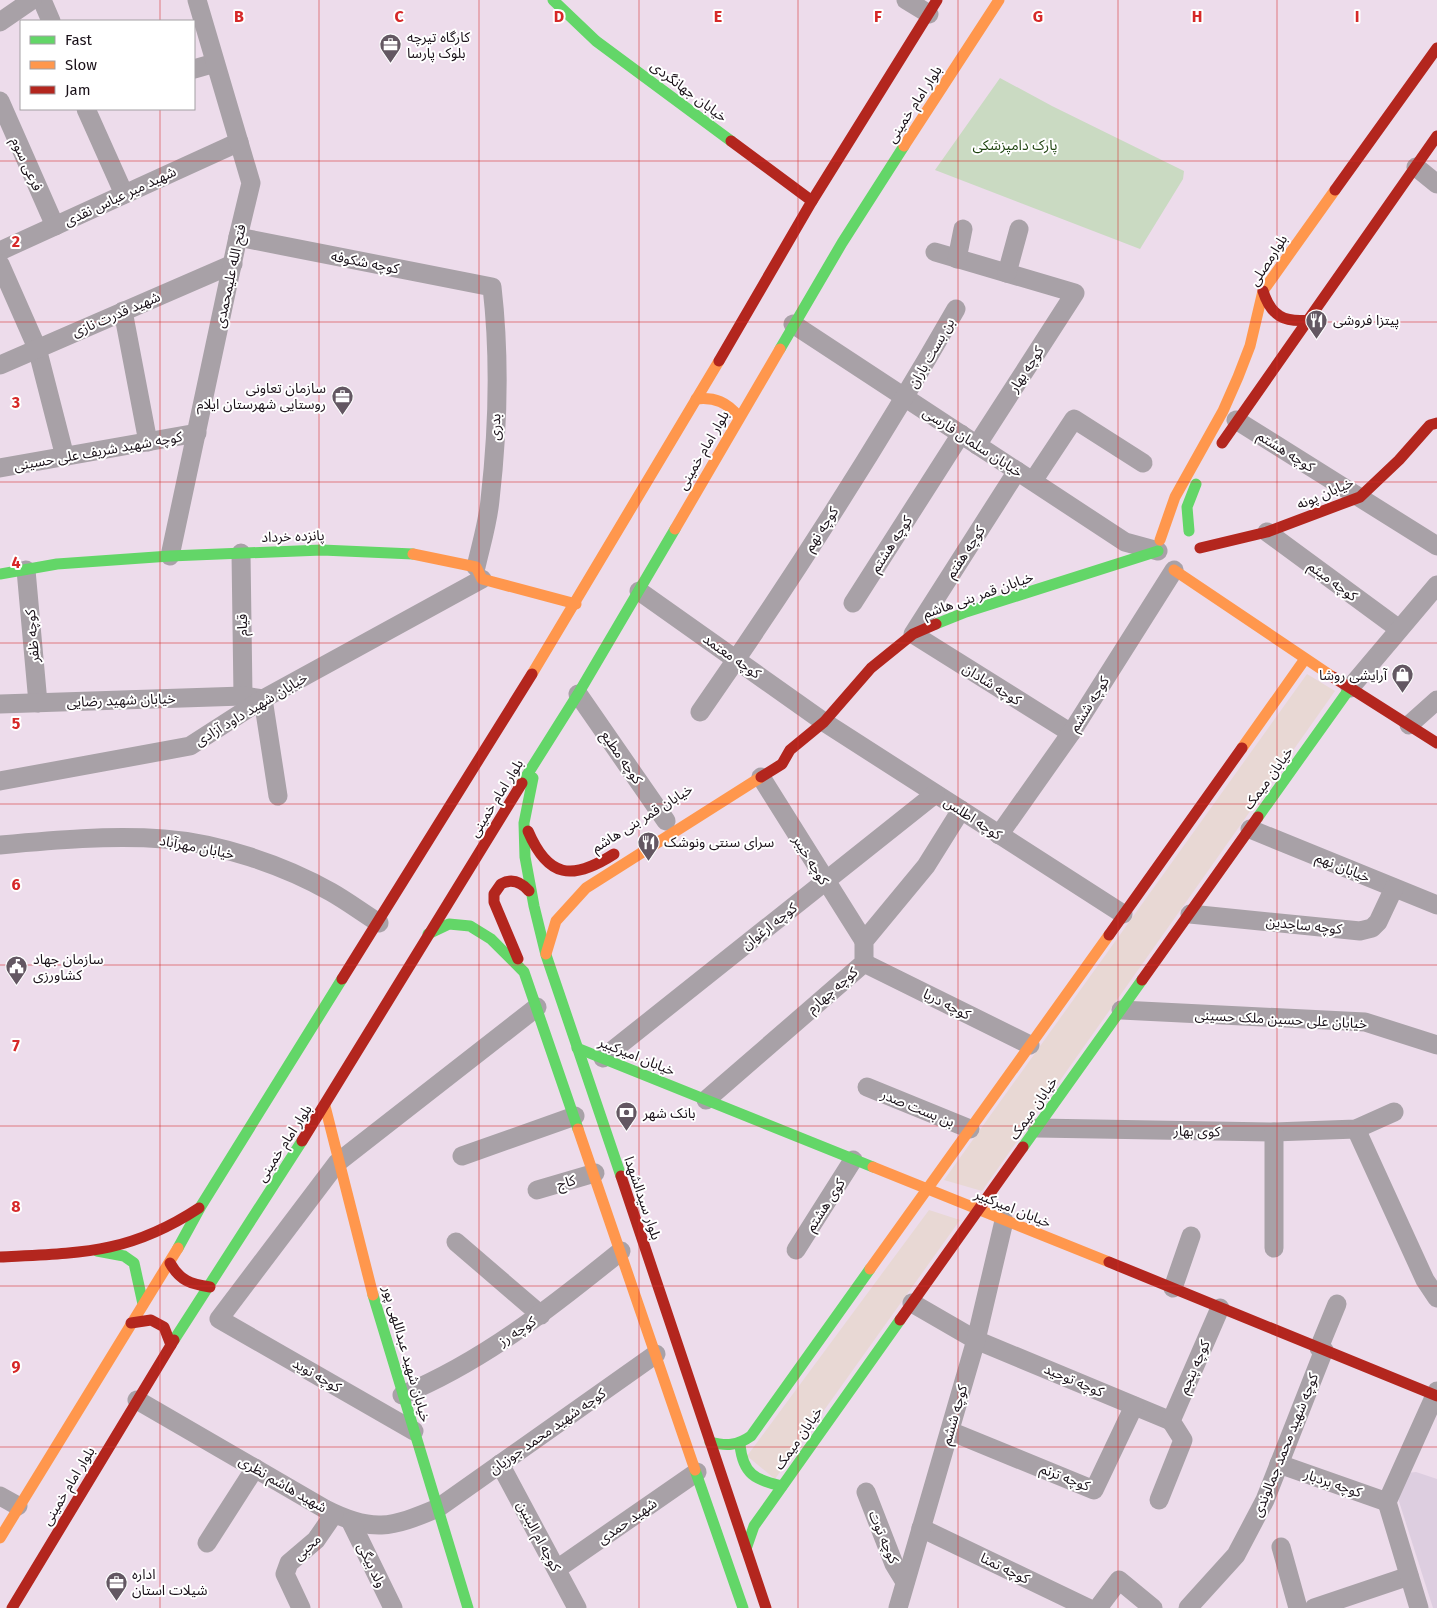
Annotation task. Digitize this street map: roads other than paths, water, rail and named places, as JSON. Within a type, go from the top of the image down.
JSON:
[{"type":"street","points":[[0,22],[32,0]]},
{"type":"street","points":[[42,0],[51,20]]},
{"type":"street","name":"فتح الله علیمحمدی","points":[[170,556],[232,264],[252,183],[197,0]]},
{"type":"street","name":"خیابان جهانگردی","points":[[553,0],[596,41],[812,201]]},
{"type":"street","points":[[0,1538],[18,1506],[170,1263],[201,1206],[576,604],[812,201],[933,7],[906,0]]},
{"type":"street","name":"بلوار امام خمینی","points":[[12,1608],[171,1345],[325,1106],[428,934],[578,694],[842,243],[999,0]]},
{"type":"street","name":"بلوارمصلی","points":[[1159,546],[1175,497],[1222,411],[1250,346],[1263,291],[1437,48]]},
{"type":"street","points":[[195,69],[215,63]]},
{"type":"street","name":"فرعی سوم","points":[[0,101],[55,226]]},
{"type":"street","points":[[86,110],[124,194]]},
{"type":"street","points":[[1216,452],[1236,420],[1310,320],[1437,136]]},
{"type":"street","name":"شهید میر عباس نقدی","points":[[0,251],[239,142]]},
{"type":"street","points":[[1416,167],[1437,184]]},
{"type":"street","points":[[935,252],[1007,273],[1019,229]]},
{"type":"street","points":[[957,259],[963,230]]},
{"type":"street","name":"کوچه شکوفه","points":[[238,237],[492,287]]},
{"type":"street","points":[[0,264],[37,348],[65,456]]},
{"type":"street","name":"شهید قدرت نازی","points":[[0,365],[232,264]]},
{"type":"street","name":"کوچه بهار","points":[[969,440],[1074,293],[1007,273]]},
{"type":"street","name":"بدری","points":[[479,573],[490,501],[495,437],[496,374],[492,287]]},
{"type":"street","points":[[1263,291],[1267,306],[1278,318],[1294,323],[1310,320]]},
{"type":"street","name":"بن بست باران","points":[[905,398],[956,309]]},
{"type":"street","points":[[123,311],[148,442]]},
{"type":"street","name":"خیابان سلمان فارسی","points":[[793,324],[1125,542],[1159,546]]},
{"type":"street","points":[[1250,346],[1263,344]]},
{"type":"street","points":[[1275,352],[1276,366]]},
{"type":"street","points":[[696,399],[716,398],[726,402],[740,417]]},
{"type":"street","name":"کوچه نهم","points":[[700,712],[736,660],[905,398]]},
{"type":"street","points":[[1033,481],[1074,419],[1143,463]]},
{"type":"street","name":"کوچه هشتم","points":[[1236,420],[1437,546]]},
{"type":"street","name":"خیابان پونه","points":[[1190,561],[1360,497],[1399,460],[1430,424],[1437,423]]},
{"type":"street","name":"کوچه شهید شریف علی حسینی","points":[[0,468],[197,433]]},
{"type":"street","name":"کوچه هشتم","points":[[852,603],[969,440]]},
{"type":"street","name":"کوچه هفتم","points":[[913,634],[1017,471]]},
{"type":"street","points":[[1190,561],[1197,538],[1189,531],[1186,520],[1188,499],[1202,475]]},
{"type":"street","points":[[1189,531],[1172,529],[1159,546],[1164,564],[1190,561],[1305,659],[1437,743]]},
{"type":"street","name":"کوچه میثم","points":[[1267,532],[1399,629]]},
{"type":"street","name":"خیابان قمر بنی هاشم","points":[[546,955],[556,921],[586,888],[782,764],[790,750],[824,722],[871,668],[913,634],[966,612],[1159,546]]},
{"type":"street","name":"پانزده خرداد","points":[[1,570],[26,570],[57,564],[241,553],[322,550],[409,553],[576,604]]},
{"type":"street","name":"قیام","points":[[241,553],[242,696]]},
{"type":"street","name":"کوچه ششم","points":[[999,835],[1190,561]]},
{"type":"street","name":"کوچه ظفر","points":[[26,570],[38,703]]},
{"type":"street","name":"خیابان شهید داود آزادی","points":[[0,781],[190,746],[263,699],[479,573]]},
{"type":"street","points":[[1350,688],[1437,585]]},
{"type":"street","name":"کوچه معتمد","points":[[639,591],[824,722]]},
{"type":"street","name":"کوچه شادان","points":[[913,634],[1071,733]]},
{"type":"street","points":[[710,1442],[729,1446],[740,1445],[751,1436],[1305,659]]},
{"type":"street","name":"خیابان میمک","points":[[746,1549],[754,1526],[782,1486],[1350,688]]},
{"type":"street","name":"کوچه مطیع","points":[[578,694],[666,821]]},
{"type":"street","name":"خیابان شهید رضایی","points":[[0,704],[242,696],[263,699]]},
{"type":"street","points":[[263,699],[278,796]]},
{"type":"street","points":[[1409,725],[1437,700]]},
{"type":"street","name":"کوچه اطلس","points":[[824,722],[1123,914]]},
{"type":"street","name":"خیابان قمر بنی هاشم","points":[[774,753],[790,750]]},
{"type":"street","name":"بلوار سیدالشهدا","points":[[536,762],[524,822],[530,891],[546,955],[766,1608]]},
{"type":"street","name":"کوچه خیبر","points":[[760,777],[864,941]]},
{"type":"street","name":"کوچه ارغوان","points":[[603,1058],[935,794]]},
{"type":"street","points":[[864,941],[926,866],[961,810]]},
{"type":"street","name":"خیابان قمر بنی هاشم","points":[[524,822],[538,852],[555,869],[573,871],[602,863],[626,847]]},
{"type":"street","name":"خیابان نهم","points":[[1250,830],[1437,905]]},
{"type":"street","name":"خیابان مهرآباد","points":[[0,845],[118,838],[165,839],[219,848],[283,869],[330,891],[379,923]]},
{"type":"street","points":[[530,891],[521,882],[510,880],[499,885],[493,896],[494,902],[537,1008],[743,1608]]},
{"type":"street","name":"کوچه ساجدین","points":[[1190,914],[1360,931],[1372,928],[1378,922],[1394,888]]},
{"type":"street","points":[[428,934],[449,923],[473,927],[494,941],[524,972]]},
{"type":"street","name":"کوچه چهارم","points":[[706,1100],[864,963],[864,941]]},
{"type":"street","name":"کوچه دریا","points":[[864,963],[1030,1046]]},
{"type":"street","points":[[337,1163],[537,1008]]},
{"type":"street","name":"خیابان علی حسین ملک حسینی","points":[[1121,1010],[1365,1022],[1437,1045]]},
{"type":"street","name":"خیابان امیرکبیر","points":[[577,1048],[1436,1394]]},
{"type":"street","name":"بن بست صدر","points":[[867,1087],[970,1129]]},
{"type":"street","name":"خیابان شهید عبداللهی پور","points":[[325,1106],[337,1163],[402,1395],[468,1608]]},
{"type":"street","name":"کوی بهار","points":[[1037,1128],[1274,1132],[1356,1129],[1394,1112]]},
{"type":"street","points":[[462,1156],[575,1116]]},
{"type":"street","points":[[1356,1129],[1425,1280],[1437,1298]]},
{"type":"street","points":[[1274,1132],[1274,1248]]},
{"type":"street","name":"کوی هشتم","points":[[796,1250],[853,1160]]},
{"type":"street","name":"کوچه نوید","points":[[337,1163],[219,1319],[414,1431]]},
{"type":"street","name":"کاج","points":[[536,1190],[595,1173]]},
{"type":"street","points":[[0,1257],[97,1250],[140,1240],[156,1233],[201,1206]]},
{"type":"street","name":"کوچه ششم","points":[[898,1608],[976,1340],[1004,1221]]},
{"type":"street","points":[[1173,1288],[1191,1236]]},
{"type":"street","points":[[456,1242],[541,1315]]},
{"type":"street","points":[[97,1250],[124,1256],[134,1263],[143,1304]]},
{"type":"street","name":"کوچه رز","points":[[402,1395],[455,1371],[541,1315],[621,1251]]},
{"type":"street","points":[[170,1263],[176,1276],[188,1284],[210,1287]]},
{"type":"street","name":"کوچه توحید","points":[[912,1303],[976,1340],[1173,1423]]},
{"type":"street","name":"کوچه شهید محمد جمالوندی","points":[[1188,1608],[1236,1555],[1265,1500],[1337,1304]]},
{"type":"street","name":"کوچه پنجم","points":[[1173,1423],[1220,1308]]},
{"type":"street","points":[[132,1323],[152,1320],[164,1327],[171,1345]]},
{"type":"street","name":"کوچه شهید محمد جوزیان","points":[[438,1508],[656,1354]]},
{"type":"street","points":[[1419,1608],[1387,1502],[1436,1394]]},
{"type":"street","name":"شهید هاشم نظری","points":[[137,1400],[351,1522],[364,1525],[382,1525],[412,1519],[438,1508]]},
{"type":"street","name":"کوچه ترنم","points":[[950,1430],[1094,1490],[1134,1406]]},
{"type":"street","points":[[1159,1500],[1183,1440],[1173,1423]]},
{"type":"street","points":[[740,1445],[742,1462],[754,1478],[762,1482],[782,1486]]},
{"type":"street","name":"کوچه ام البنین","points":[[500,1464],[578,1608]]},
{"type":"street","name":"کوچه بردبار","points":[[1279,1464],[1387,1502]]},
{"type":"street","points":[[207,1543],[255,1468]]},
{"type":"street","name":"شهید حمدی","points":[[556,1569],[697,1472]]},
{"type":"street","points":[[706,1500],[718,1501],[726,1490]]},
{"type":"street","name":"کوچه توت","points":[[866,1492],[894,1564],[905,1582]]},
{"type":"street","points":[[0,1496],[18,1506]]},
{"type":"street","name":"محبی","points":[[301,1608],[285,1574],[289,1563],[316,1540],[334,1514]]},
{"type":"street","name":"ولد بیگی","points":[[351,1522],[393,1608]]},
{"type":"street","name":"کوچه تمنا","points":[[921,1528],[1088,1608]]},
{"type":"street","points":[[1281,1547],[1298,1608]]},
{"type":"street","points":[[1325,1606],[1409,1576]]},
{"type":"street","points":[[1098,1608],[1119,1580],[1153,1608]]},
{"type":"place","name":"کارگاه تیرچه بلوک پارسا","points":[[391,64]]},
{"type":"place","name":"پیتزا فروشی","points":[[1317,339]]},
{"type":"place","name":"سازمان تعاونی روستایی شهرستان ایلام","points":[[342,415]]},
{"type":"place","name":"آرایشی روشا","points":[[1403,694]]},
{"type":"place","name":"سرای سنتی ونوشک","points":[[648,861]]},
{"type":"place","name":"سازمان جهاد کشاورزی","points":[[17,986]]},
{"type":"place","name":"بانک شهر","points":[[627,1132]]},
{"type":"place","name":"اداره شیلات استان","points":[[116,1601]]},
{"type":"park label","name":"پارک دامپزشکی","points":[[1015,145]]}]
